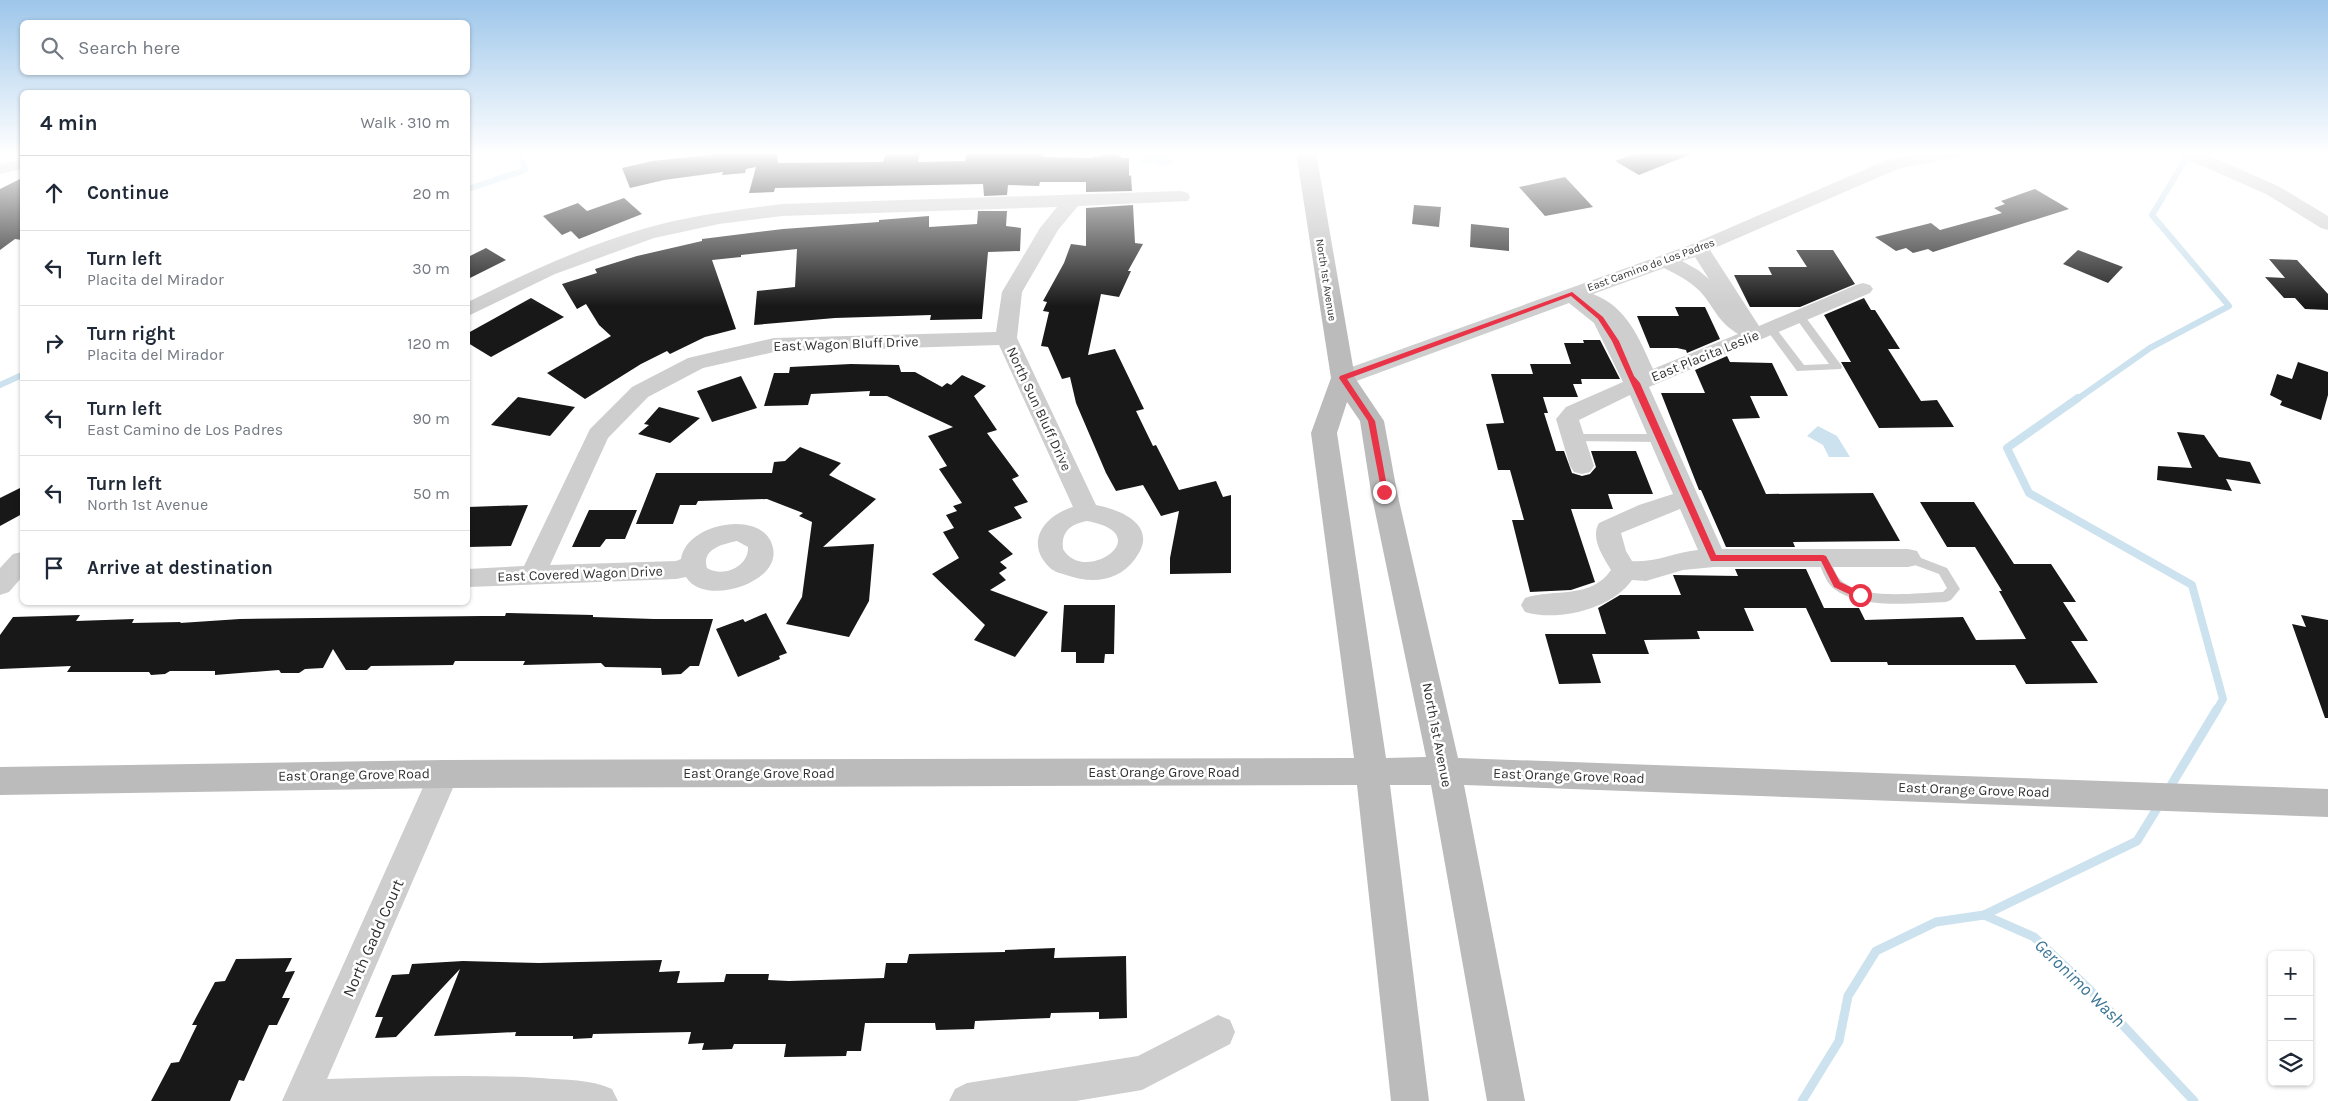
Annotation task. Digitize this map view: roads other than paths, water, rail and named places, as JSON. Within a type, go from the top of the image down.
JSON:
[{"type":"main road","name":"North 1st Avenue","points":[[1314,203],[1343,378],[1372,421],[1384,492],[1445,771],[1506,1101]]},
{"type":"main road","name":"North 1st Avenue","points":[[1343,378],[1324,433],[1372,771],[1410,1101]]},
{"type":"main road","name":"East Orange Grove Road","points":[[0,781],[444,774],[1445,771],[2328,803]]},
{"type":"street","points":[[470,309],[548,270],[640,236],[719,218],[782,210],[1021,203]]},
{"type":"street","name":"North Sun Bluff Drive","points":[[1070,203],[1040,244],[1012,292],[1006,338],[1087,512]]},
{"type":"street","name":"East Camino de Los Padres","points":[[1343,378],[1697,249],[1792,203]]},
{"type":"street","points":[[2294,203],[2328,224]]},
{"type":"street","points":[[1697,249],[1700,250],[1744,317],[1763,333]]},
{"type":"street","points":[[1666,260],[1691,274],[1710,290],[1730,320],[1763,333]]},
{"type":"street","name":"East Placita Leslie","points":[[1582,466],[1567,419],[1574,412],[1636,383],[1763,333],[1863,289]]},
{"type":"street","points":[[1572,294],[1588,298],[1611,312],[1621,322],[1643,371],[1636,383],[1714,558]]},
{"type":"street","name":"East Wagon Bluff Drive","points":[[532,576],[598,434],[640,392],[696,363],[774,345],[1006,338]]},
{"type":"street","points":[[1687,498],[1648,511],[1608,529],[1608,538],[1613,551],[1626,570],[1646,572],[1683,560],[1714,558],[1908,558]]},
{"type":"street","name":"East Covered Wagon Drive","points":[[470,578],[676,570],[692,566]]},
{"type":"street","points":[[1534,605],[1587,601],[1609,588],[1626,570]]},
{"type":"street","name":"North Gadd Court","points":[[302,1099],[444,774]]},
{"type":"street","points":[[967,1101],[1142,1073],[1218,1032]]},
{"type":"street","points":[[302,1099],[492,1094],[553,1095],[600,1101]]},
{"type":"lane","points":[[1763,333],[1801,369],[1837,367],[1800,317]]},
{"type":"lane","points":[[1573,438],[1661,438]]},
{"type":"lane","points":[[1823,558],[1837,584],[1860,595],[1904,599],[1946,597],[1954,589],[1943,571],[1908,558]]},
{"type":"water","points":[[1818,426],[1837,436],[1850,457],[1829,457],[1823,445],[1807,436]]},
{"type":"waterway","points":[[2076,400],[2150,348],[2229,306],[2152,215],[2159,203]]},
{"type":"waterway","points":[[0,385],[20,376]]},
{"type":"waterway","points":[[2078,398],[2007,448],[2029,493],[2192,585],[2223,699],[2216,711]]},
{"type":"waterway","points":[[2167,792],[2217,709]]},
{"type":"waterway","points":[[1984,915],[2137,841],[2161,802]]},
{"type":"waterway","name":"Geronimo Wash","points":[[1802,1101],[1839,1041],[1848,996],[1876,951],[1936,922],[1984,915]]},
{"type":"waterway","name":"Geronimo Wash","points":[[1984,915],[2034,937],[2089,989],[2194,1101]]}]
